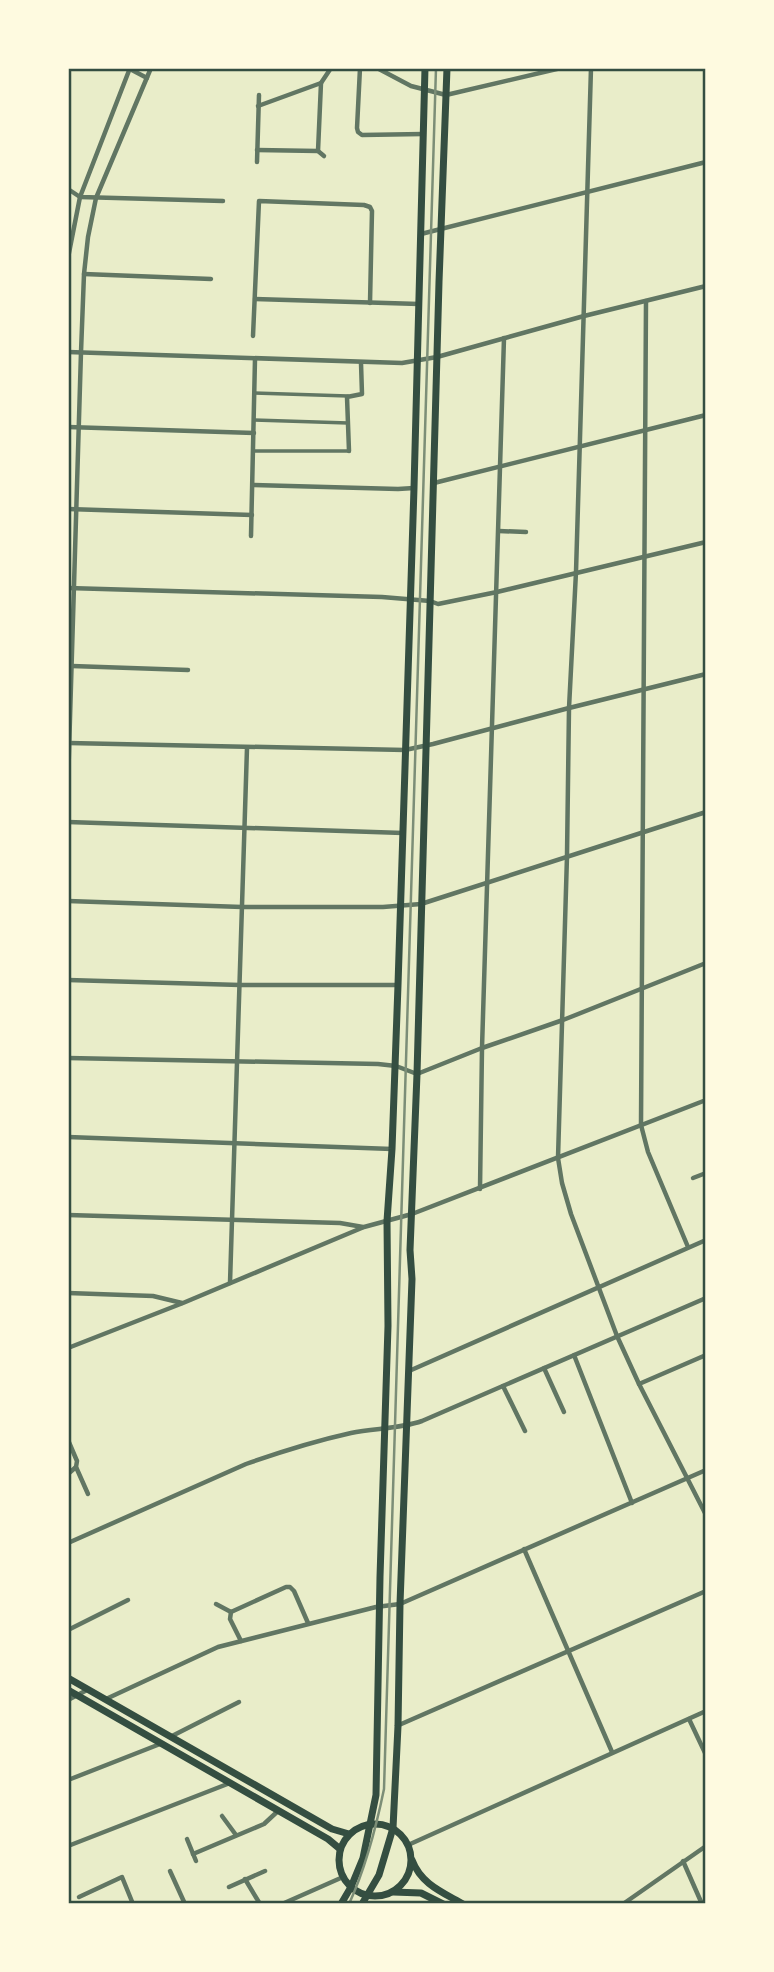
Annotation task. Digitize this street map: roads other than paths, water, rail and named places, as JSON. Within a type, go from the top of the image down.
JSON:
[{"type":"main road","points":[[341,1904],[363,1858],[376,1795],[388,1326],[387,1221],[396,1066],[425,68]]},
{"type":"main road","points":[[362,1904],[380,1875],[393,1828],[398,1726],[447,68]]},
{"type":"main road","points":[[68,1678],[332,1829],[349,1834]]},
{"type":"main road","points":[[68,1690],[328,1839],[340,1849]]},
{"type":"main road","points":[[443,1904],[421,1893],[392,1892],[377,1896],[367,1895],[351,1887],[343,1877],[338,1862],[340,1849],[349,1834],[370,1824],[393,1828],[402,1835],[408,1845],[411,1860],[419,1876],[463,1904]]},
{"type":"main road","points":[[392,1892],[404,1883],[411,1860]]},
{"type":"street","points":[[68,258],[80,197],[130,68],[147,78]]},
{"type":"street","points":[[68,785],[72,666],[71,588],[84,274],[88,237],[96,198],[151,68]]},
{"type":"street","points":[[318,151],[321,83],[331,68]]},
{"type":"street","points":[[360,68],[358,132],[362,135],[423,134]]},
{"type":"street","points":[[377,68],[411,86],[446,95],[561,68]]},
{"type":"street","points":[[590,68],[576,572],[569,708],[558,1158],[571,1214],[617,1336],[706,1515]]},
{"type":"street","points":[[258,106],[321,83]]},
{"type":"street","points":[[257,162],[258,95]]},
{"type":"street","points":[[257,150],[318,151],[324,156]]},
{"type":"street","points":[[421,234],[706,162]]},
{"type":"street","points":[[70,191],[80,197],[223,201]]},
{"type":"street","points":[[253,336],[259,201],[370,207],[370,303]]},
{"type":"street","points":[[84,274],[211,279]]},
{"type":"street","points":[[68,352],[395,364],[417,362],[706,286]]},
{"type":"street","points":[[255,299],[419,304]]},
{"type":"street","points":[[646,301],[641,1125],[648,1152],[688,1247]]},
{"type":"street","points":[[480,1189],[482,1048],[505,338]]},
{"type":"street","points":[[251,536],[255,359]]},
{"type":"street","points":[[254,393],[348,396],[362,394],[362,363]]},
{"type":"street","points":[[253,451],[349,451],[348,396]]},
{"type":"street","points":[[434,483],[706,415]]},
{"type":"street","points":[[254,420],[348,423]]},
{"type":"street","points":[[68,428],[254,433]]},
{"type":"street","points":[[253,485],[414,488]]},
{"type":"street","points":[[68,509],[253,514]]},
{"type":"street","points":[[499,531],[526,532]]},
{"type":"street","points":[[71,588],[410,599],[438,604],[706,542]]},
{"type":"street","points":[[72,666],[188,670]]},
{"type":"street","points":[[69,743],[405,750],[706,674]]},
{"type":"street","points":[[230,1283],[247,748]]},
{"type":"street","points":[[68,901],[242,906],[421,904],[706,812]]},
{"type":"street","points":[[68,822],[402,833]]},
{"type":"street","points":[[68,1058],[396,1066],[417,1074],[706,964]]},
{"type":"street","points":[[68,980],[240,985],[398,985]]},
{"type":"street","points":[[68,1348],[363,1227],[412,1214],[480,1189],[706,1100]]},
{"type":"street","points":[[68,1137],[392,1149]]},
{"type":"street","points":[[694,1178],[706,1173]]},
{"type":"street","points":[[68,1215],[340,1223],[363,1227]]},
{"type":"street","points":[[409,1371],[706,1240]]},
{"type":"street","points":[[68,1293],[153,1296],[183,1303]]},
{"type":"street","points":[[68,1543],[274,1454],[353,1433],[406,1426],[433,1417],[706,1298]]},
{"type":"street","points":[[574,1355],[632,1503]]},
{"type":"street","points":[[639,1384],[706,1355]]},
{"type":"street","points":[[544,1368],[564,1412]]},
{"type":"street","points":[[503,1386],[524,1431]]},
{"type":"street","points":[[68,1440],[88,1494]]},
{"type":"street","points":[[68,1474],[76,1467]]},
{"type":"street","points":[[105,1699],[218,1647],[308,1623],[400,1604],[706,1470]]},
{"type":"street","points":[[524,1549],[612,1752]]},
{"type":"street","points":[[231,1612],[290,1587],[308,1623]]},
{"type":"street","points":[[398,1726],[706,1591]]},
{"type":"street","points":[[68,1630],[128,1600]]},
{"type":"street","points":[[216,1604],[231,1612]]},
{"type":"street","points":[[231,1612],[230,1619],[241,1641]]},
{"type":"street","points":[[68,1700],[88,1690]]},
{"type":"street","points":[[171,1737],[239,1702]]},
{"type":"street","points":[[408,1845],[706,1711]]},
{"type":"street","points":[[689,1718],[706,1755]]},
{"type":"street","points":[[68,1780],[160,1744]]},
{"type":"street","points":[[68,1846],[230,1783]]},
{"type":"street","points":[[193,1853],[264,1824],[279,1811]]},
{"type":"street","points":[[222,1816],[236,1835]]},
{"type":"street","points":[[187,1839],[196,1861]]},
{"type":"street","points":[[623,1904],[706,1846]]},
{"type":"street","points":[[683,1861],[702,1904]]},
{"type":"street","points":[[170,1871],[185,1904]]},
{"type":"street","points":[[229,1887],[265,1871]]},
{"type":"street","points":[[79,1897],[122,1877],[133,1904]]},
{"type":"street","points":[[282,1904],[343,1877]]},
{"type":"street","points":[[245,1879],[260,1904]]},
{"type":"railway","points":[[349,1904],[370,1847],[384,1789],[436,68]]}]
